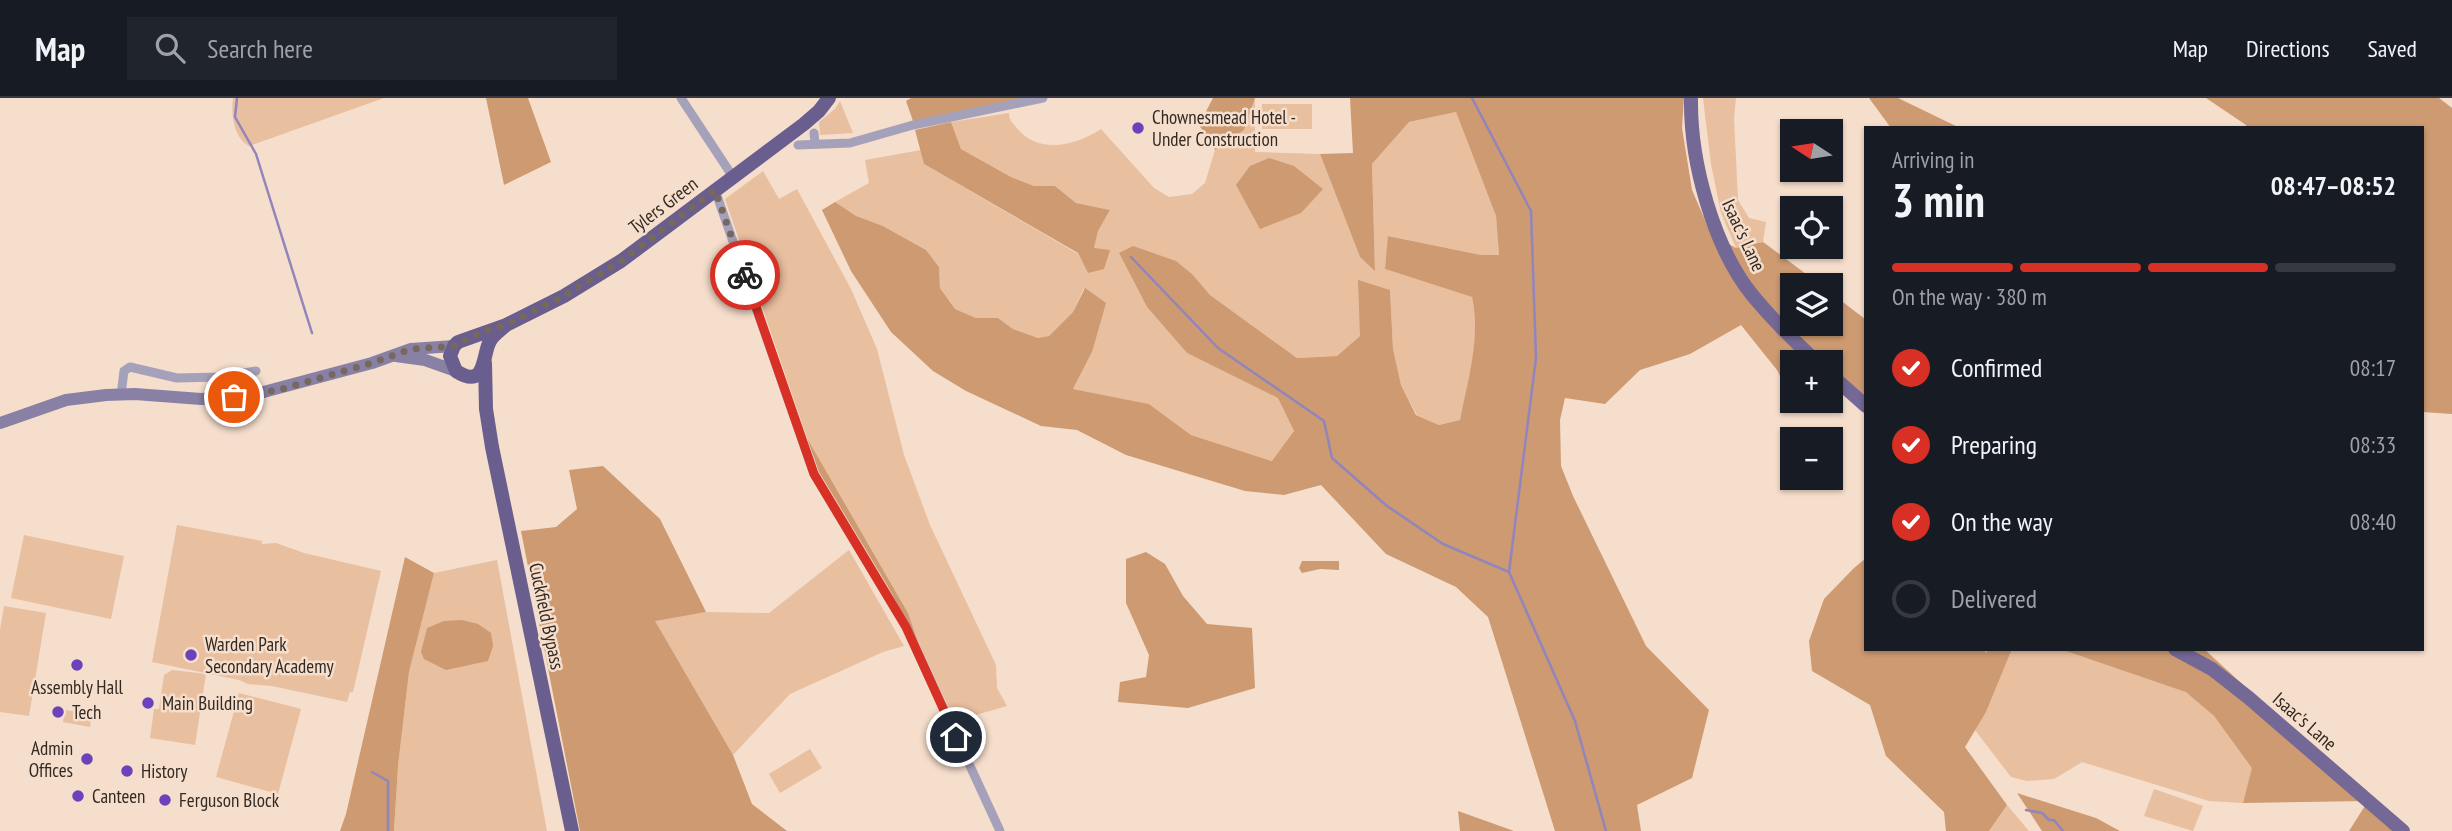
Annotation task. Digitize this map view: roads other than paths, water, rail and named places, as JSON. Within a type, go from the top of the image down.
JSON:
[{"type":"highway","name":"Tylers Green","points":[[459,343],[506,325],[564,296],[621,261],[804,124],[829,98]]},
{"type":"highway","name":"Tylers Green","points":[[486,360],[490,340],[506,325]]},
{"type":"highway","points":[[470,340],[481,345],[486,360],[483,368],[473,375],[458,373],[450,356],[459,343],[470,340]]},
{"type":"highway","name":"Cuckfield Bypass","points":[[486,360],[486,409],[572,831]]},
{"type":"highway","name":"Cuckfield Bypass","points":[[458,373],[470,382],[486,409]]},
{"type":"main road","name":"Isaac's Lane","points":[[1691,98],[1694,144],[1700,180],[1710,214],[1736,271],[1752,296],[1804,350]]},
{"type":"main road","name":"Tylers Green","points":[[0,423],[66,400],[106,395],[201,399],[278,390],[411,349],[459,343]]},
{"type":"main road","name":"Tylers Green","points":[[392,356],[425,360],[458,373]]},
{"type":"main road","points":[[1843,386],[1864,404]]},
{"type":"main road","name":"Isaac's Lane","points":[[2179,651],[2212,669],[2249,698],[2403,831]]},
{"type":"street","points":[[681,98],[733,177]]},
{"type":"street","points":[[798,145],[850,143],[914,125],[1043,98]]},
{"type":"street","points":[[814,133],[815,144]]},
{"type":"street","points":[[715,190],[814,474],[906,627],[1000,831]]},
{"type":"street","points":[[121,395],[126,368],[135,367],[177,378],[219,377],[256,371]]},
{"type":"waterway","points":[[237,98],[235,117],[256,154],[312,333]]},
{"type":"waterway","points":[[1472,98],[1531,211],[1536,358],[1509,572],[1575,721],[1606,831]]},
{"type":"waterway","points":[[1131,257],[1218,348],[1324,421],[1332,458],[1387,506],[1443,544],[1509,572]]},
{"type":"waterway","points":[[372,772],[388,781],[388,831]]},
{"type":"waterway","points":[[2026,810],[2042,813],[2049,820],[2054,820],[2063,831]]},
{"type":"place","name":"Chownesmead Hotel - Under Construction","points":[[1138,128]]},
{"type":"place","name":"Warden Park Secondary Academy","points":[[191,655]]},
{"type":"place","name":"Assembly Hall","points":[[77,665]]},
{"type":"place","name":"Main Building","points":[[148,703]]},
{"type":"place","name":"Tech","points":[[58,712]]},
{"type":"place","name":"Admin Offices","points":[[87,759]]},
{"type":"place","name":"History","points":[[127,771]]},
{"type":"place","name":"Canteen","points":[[78,796]]},
{"type":"place","name":"Ferguson Block","points":[[165,800]]}]
